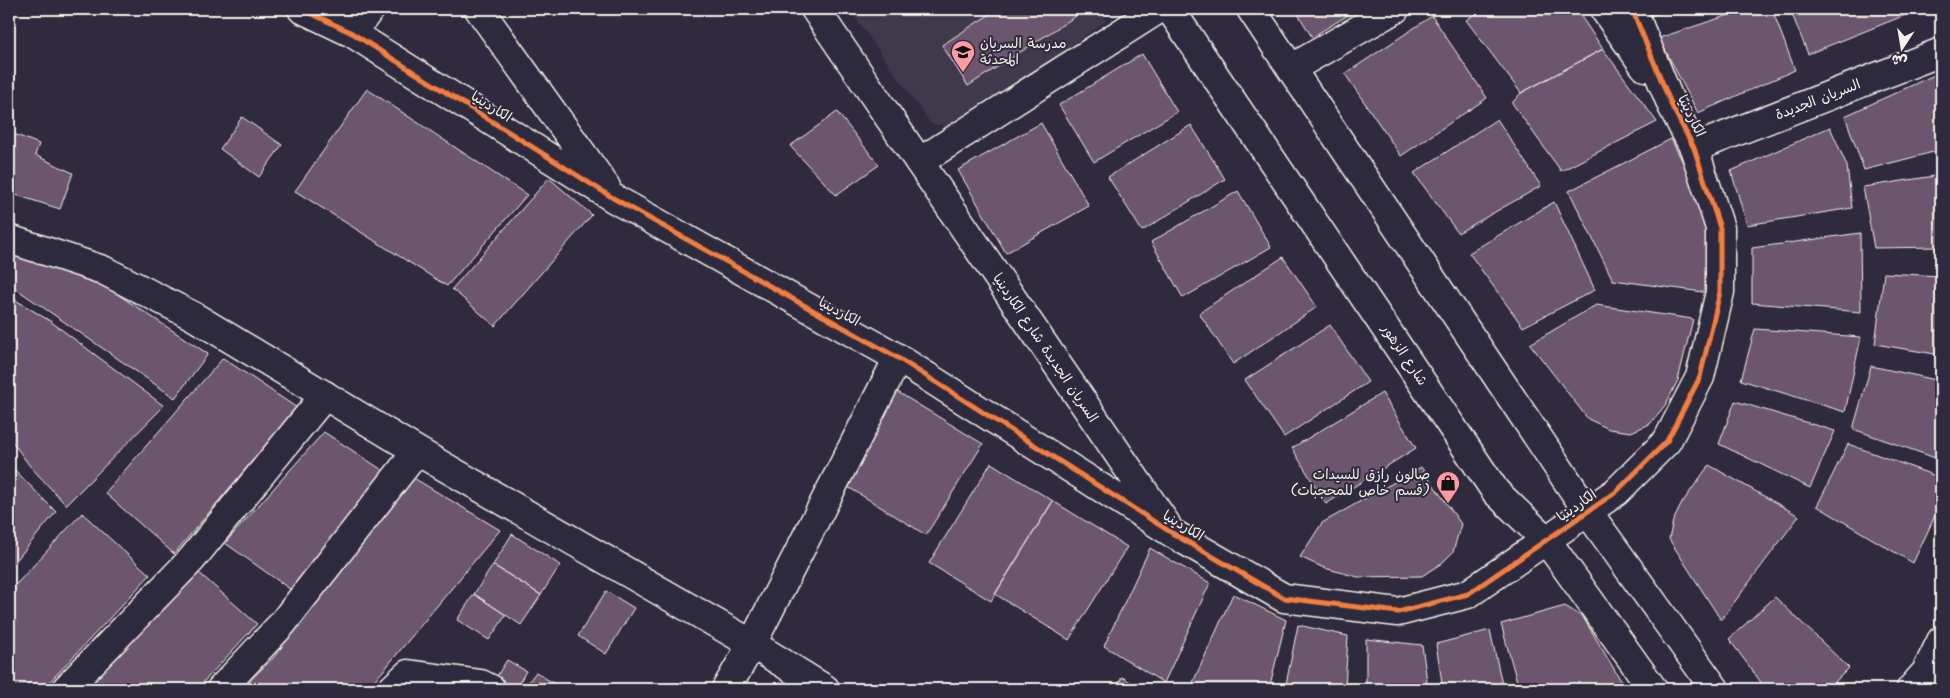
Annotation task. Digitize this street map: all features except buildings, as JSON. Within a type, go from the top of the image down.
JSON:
[{"type":"street","name":"الكاردينيا","points":[[302,9],[352,33],[613,198],[898,358],[1172,533],[1284,598],[1398,612],[1468,594],[1616,492],[1667,441],[1700,377],[1720,292],[1720,228],[1694,148],[1672,106],[1632,9]]},
{"type":"street","points":[[352,33],[370,9]]},
{"type":"street","name":"الكاردينيا","points":[[479,9],[613,198]]},
{"type":"street","name":"السريان الجديدة شارع الكاردينيا","points":[[815,9],[1172,533]]},
{"type":"street","points":[[919,162],[1159,9]]},
{"type":"street","name":"شارع الزهور","points":[[1170,9],[1496,492],[1547,541],[1653,689]]},
{"type":"street","points":[[1250,9],[1292,68],[1588,512],[1715,689]]},
{"type":"street","points":[[1292,68],[1395,9]]},
{"type":"street","points":[[1604,9],[1672,106]]},
{"type":"street","name":"السريان الجديدة","points":[[1694,148],[1941,52]]},
{"type":"street","points":[[9,239],[103,270],[194,316],[417,451],[752,644],[825,689]]},
{"type":"street","points":[[726,689],[752,644],[898,358]]},
{"type":"street","points":[[66,689],[192,559],[325,395]]},
{"type":"street","points":[[221,689],[282,624],[417,451]]},
{"type":"street","points":[[1911,689],[1926,672],[1941,641]]},
{"type":"street","points":[[392,689],[408,674],[481,684],[491,689]]},
{"type":"shaded area","name":"مدرسة السريان المحدثة","points":[[849,9],[1098,9],[1106,21],[955,127],[931,124]]},
{"type":"cycle path","points":[[302,9],[352,33],[613,198],[898,358],[1172,533],[1284,598],[1398,612],[1468,594],[1616,492],[1667,441],[1700,377],[1720,292],[1720,228],[1694,148],[1672,106],[1632,9]]},
{"type":"place","name":"مدرسة السريان المحدثة","points":[[963,73]]},
{"type":"place","name":"صالون رازق للسيدات (قسم خاص للمحجبات)","points":[[1448,504]]}]
